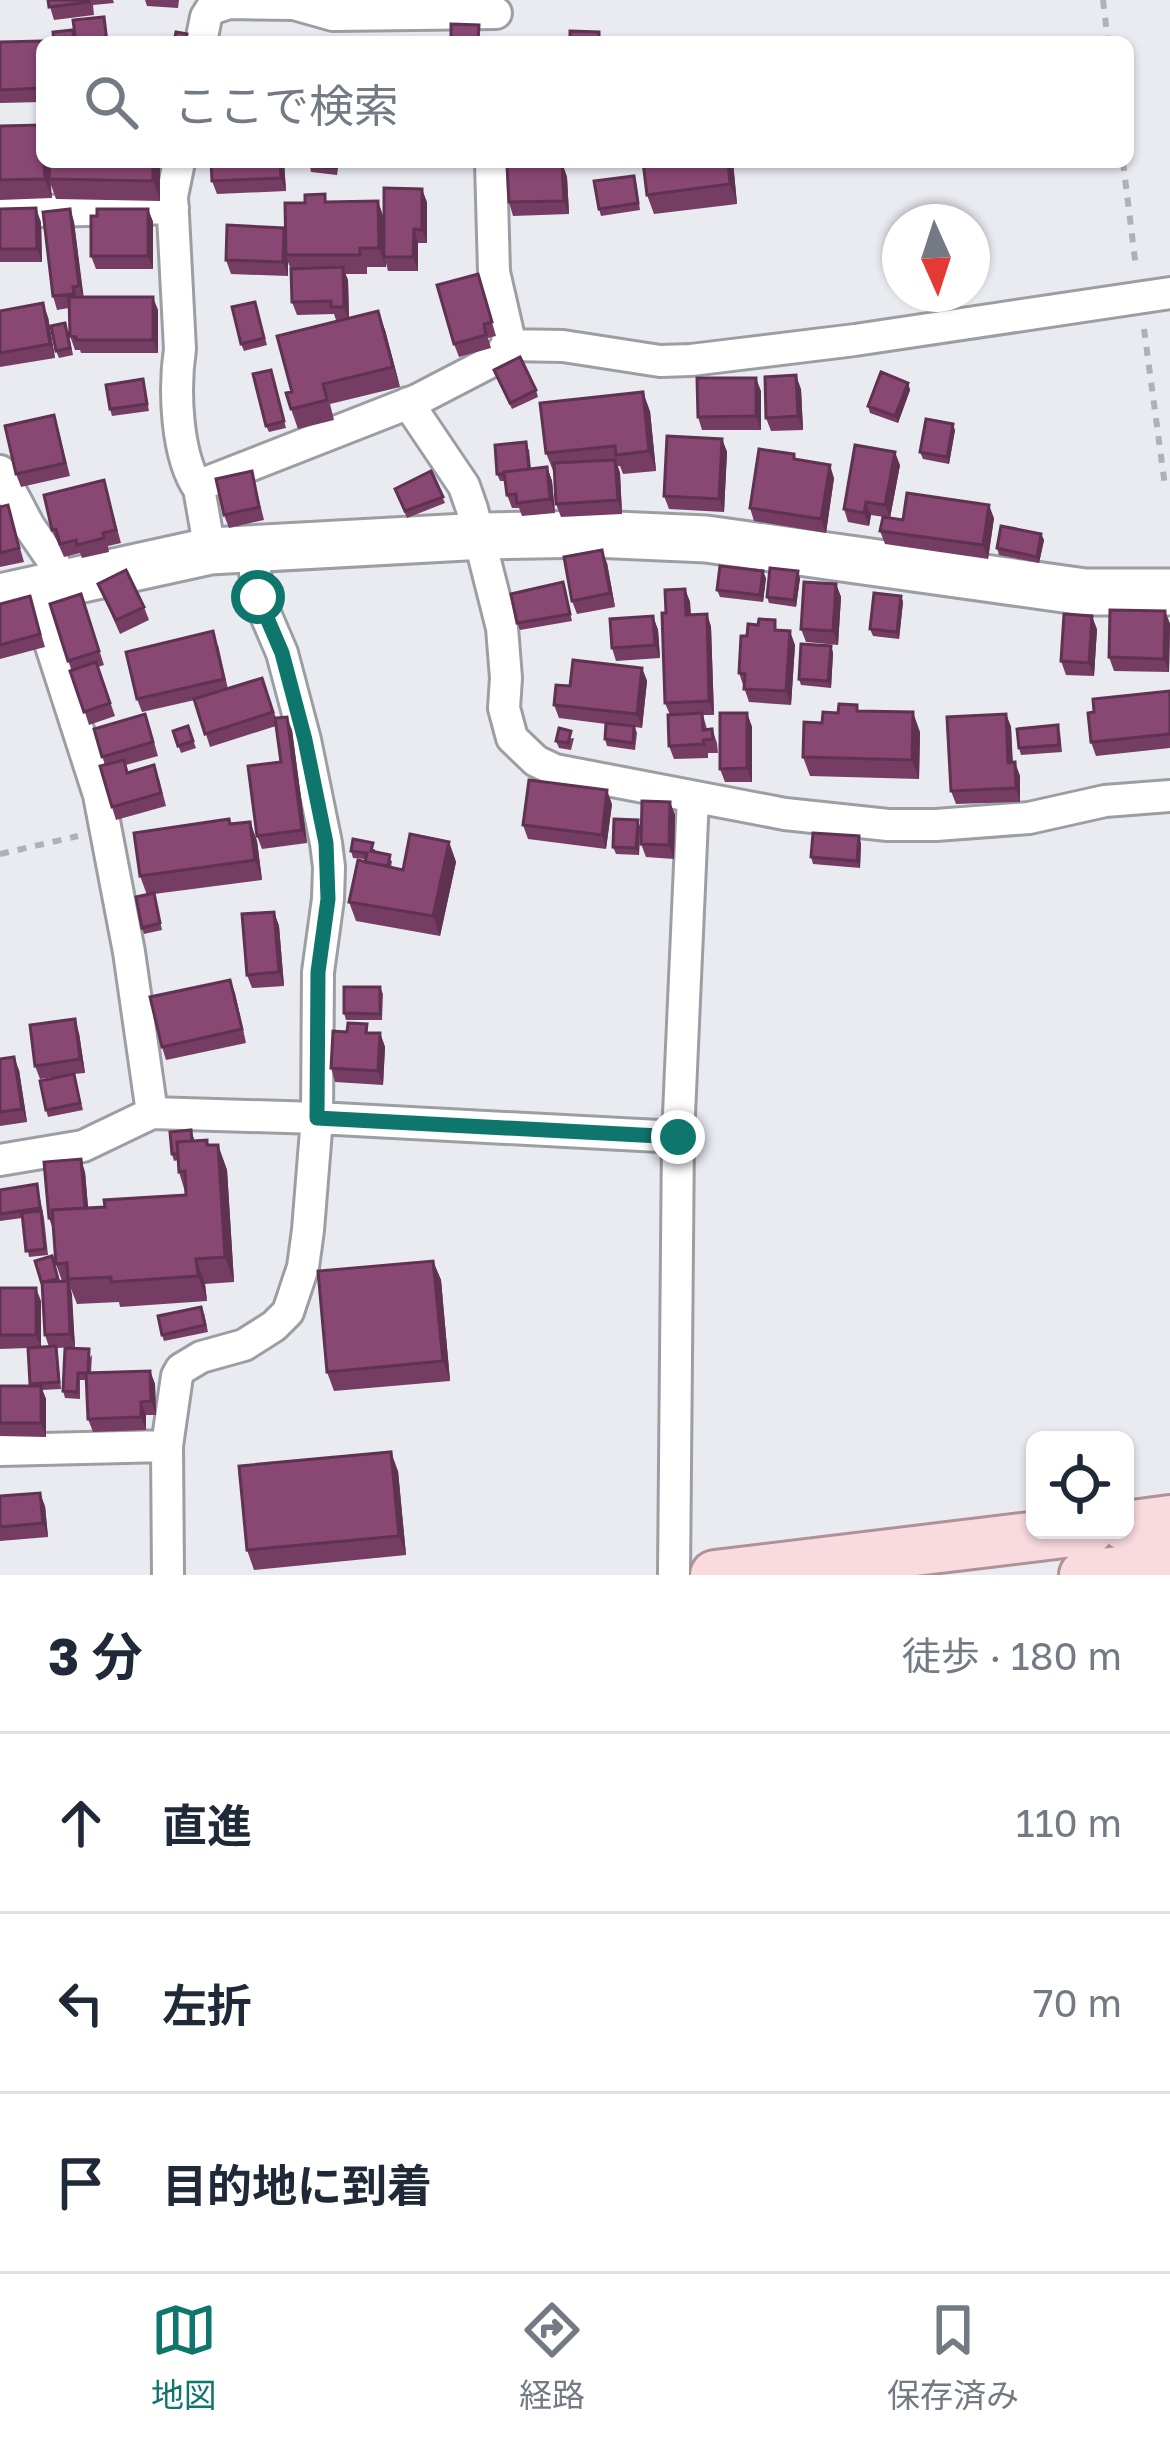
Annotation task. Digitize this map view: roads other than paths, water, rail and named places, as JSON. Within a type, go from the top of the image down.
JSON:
[{"type":"main road","points":[[1134,1525],[1170,1520]]},
{"type":"main road","points":[[715,1575],[1026,1538]]},
{"type":"main road","points":[[1084,1575],[1170,1564]]},
{"type":"street","points":[[202,36],[211,9],[229,2],[294,4],[333,15],[496,18]]},
{"type":"street","points":[[168,1575],[167,1446],[177,1376],[183,1365],[244,1345],[274,1327],[288,1312],[303,1267],[317,1118],[318,972],[328,899],[326,843],[282,653],[258,597],[183,456],[172,208],[178,168]]},
{"type":"street","points":[[200,489],[205,482],[407,404],[498,358],[508,333],[494,272],[491,168]]},
{"type":"street","points":[[0,212],[172,208]]},
{"type":"street","points":[[507,345],[563,346],[660,361],[691,359],[1170,293]]},
{"type":"street","points":[[407,404],[464,486],[502,628],[503,708],[512,738],[536,761],[554,770],[785,814],[888,825],[1029,818],[1105,801],[1170,796]]},
{"type":"street","points":[[0,471],[53,561],[31,590]]},
{"type":"street","points":[[31,590],[231,549],[594,534],[706,539],[1085,592],[1170,592]]},
{"type":"street","points":[[31,590],[99,795],[129,952],[152,1113]]},
{"type":"street","points":[[674,1575],[678,1137],[693,797]]},
{"type":"street","points":[[0,1160],[83,1146],[152,1113],[678,1137]]},
{"type":"street","points":[[0,1450],[167,1446]]}]
